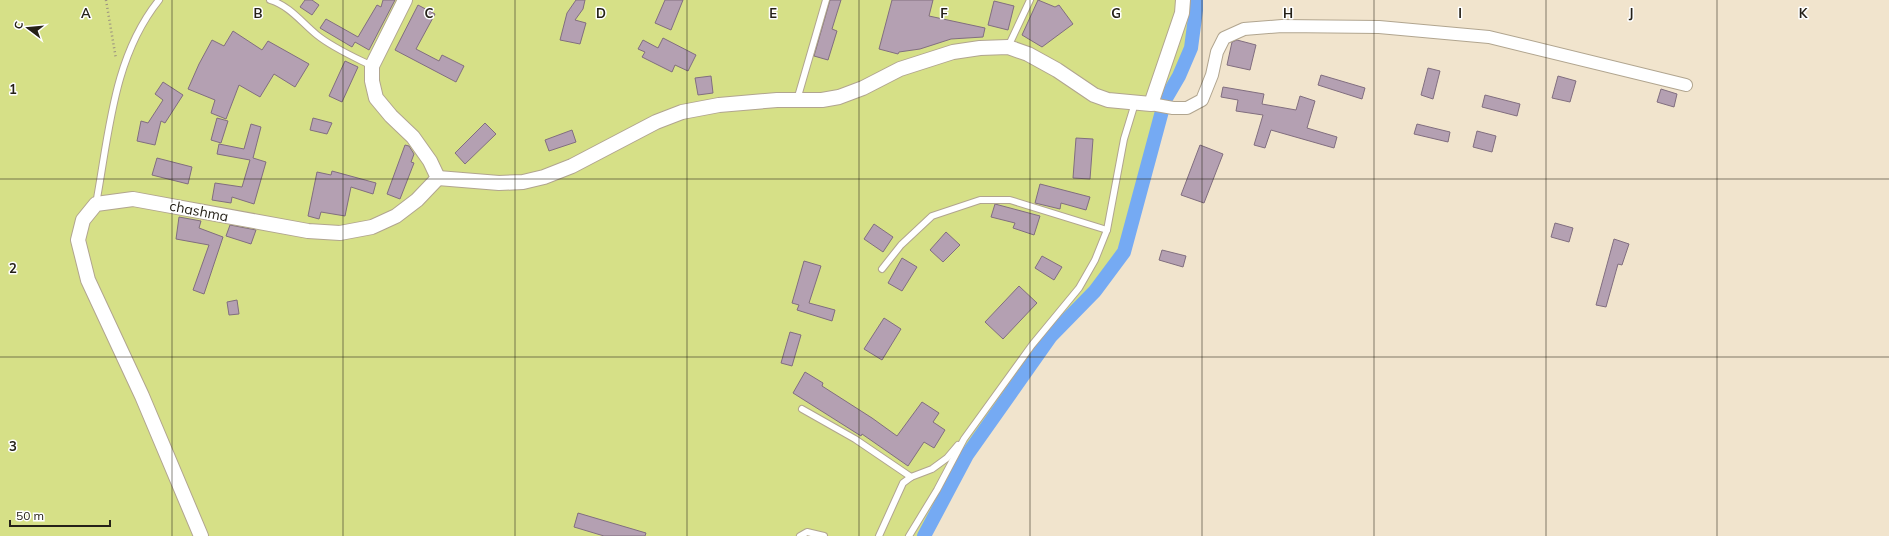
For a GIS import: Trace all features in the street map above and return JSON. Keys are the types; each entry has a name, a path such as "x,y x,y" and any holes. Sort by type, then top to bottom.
{"street":[{"path":"405,0 372,66 376,98 391,116 413,137 430,161 438,178 499,183 523,182 544,177 572,166 635,133 682,112 719,105 769,100 822,100 863,88 900,69 953,52 1008,47 1039,60 1094,95 1108,100 1155,104 1173,108 1187,108 1202,100 1212,75 1217,52 1224,38 1244,29 1282,26 1379,27 1489,37 1686,85"},
{"path":"1155,104 1182,13 1183,0"},
{"name":"сhashma","path":"96,204 133,199 308,231 340,233 372,227 396,216 416,200 438,178"},
{"path":"96,204 82,220 78,240 88,280 142,396 201,536"}],"lane":[{"path":"96,204 108,128 120,80 145,18 159,0"},
{"path":"270,0 276,2 299,17 318,36 372,66"},
{"path":"797,101 826,0"},
{"path":"1008,47 1030,0"},
{"path":"879,536 898,491 903,483 911,477 932,469 947,458 964,439 1032,345 1079,288 1095,260 1107,230 1124,139 1136,102"},
{"path":"882,269 901,245 932,216 980,200 1010,200 1107,230"},
{"path":"802,409 855,439 911,477"},
{"path":"909,536 937,490 964,439"},
{"path":"800,536 807,532 824,536"}],"path":[{"path":"106,0 120,80"}],"green space":[{"path":"0,0 1196,0 1196,10 1191,48 1179,76 1165,100 1124,252 1095,291 1051,336 967,455 924,536 208,536 125,354 206,536 0,536"}],"building":[{"path":"305,0 312,0 319,5 312,15 300,7"},
{"path":"383,0 395,0 369,50 355,42 352,47 320,28 326,19 358,37 377,5 381,7"},
{"path":"576,0 585,0 583,9 575,20 586,23 580,44 560,40 567,13"},
{"path":"665,0 683,0 671,30 655,23"},
{"path":"830,0 841,0 832,29 837,31 828,60 814,56"},
{"path":"892,0 933,0 929,16 985,28 983,37 951,39 920,49 899,52 898,54 879,49"},
{"path":"1038,0 1055,7 1059,5 1073,24 1042,47 1022,35"},
{"path":"994,1 1014,6 1008,30 988,25"},
{"path":"418,5 435,14 416,49 439,61 442,55 464,66 456,82 395,50"},
{"path":"233,31 262,50 268,41 309,64 295,87 274,74 260,97 239,85 226,119 211,113 215,100 188,89 212,40 224,46"},
{"path":"663,38 696,55 688,71 675,65 672,72 642,57 645,52 638,49 643,40 658,48"},
{"path":"1237,40 1256,45 1250,70 1227,65 1232,42"},
{"path":"345,61 358,67 342,102 329,96"},
{"path":"1428,68 1440,71 1433,99 1421,95"},
{"path":"1321,75 1365,88 1362,99 1318,85"},
{"path":"711,76 713,93 698,95 695,78"},
{"path":"1558,76 1576,81 1570,102 1552,98"},
{"path":"163,82 183,95 165,123 161,121 155,145 137,141 141,121 148,123 163,100 155,94"},
{"path":"1223,87 1264,94 1262,104 1296,110 1300,96 1315,101 1307,128 1337,137 1334,148 1271,130 1265,148 1254,145 1263,115 1236,111 1238,100 1221,97"},
{"path":"1661,89 1677,94 1674,107 1657,102"},
{"path":"1485,95 1520,104 1517,116 1482,107"},
{"path":"217,118 228,121 221,143 211,140"},
{"path":"313,118 332,123 327,134 310,130"},
{"path":"485,123 496,134 465,164 455,153"},
{"path":"251,124 261,127 253,158 266,162 254,204 232,197 231,203 212,200 215,183 242,187 250,160 217,154 219,144 244,149"},
{"path":"1417,124 1450,132 1448,142 1414,134"},
{"path":"572,130 576,142 549,151 545,140"},
{"path":"1477,131 1496,136 1492,152 1473,147"},
{"path":"1076,138 1093,139 1090,179 1073,178"},
{"path":"405,145 409,146 414,154 411,162 414,163 400,199 387,194"},
{"path":"1200,145 1223,154 1204,203 1181,195"},
{"path":"157,158 192,167 188,184 152,175"},
{"path":"332,171 376,183 373,194 351,187 345,216 321,212 319,219 308,216 317,172 331,175"},
{"path":"1040,184 1090,197 1086,210 1061,203 1060,209 1035,203"},
{"path":"995,204 1040,216 1034,235 1013,228 1015,223 991,217"},
{"path":"179,217 201,221 199,228 223,237 204,294 193,290 209,245 176,239"},
{"path":"1555,223 1573,228 1569,242 1551,237"},
{"path":"874,224 893,237 883,252 864,239"},
{"path":"230,225 256,230 251,244 226,236"},
{"path":"946,232 960,245 943,262 930,250"},
{"path":"1614,239 1629,244 1622,265 1618,264 1606,307 1596,305"},
{"path":"1162,250 1186,256 1183,267 1159,260"},
{"path":"1042,256 1062,267 1054,280 1035,268"},
{"path":"902,258 917,267 902,291 888,283"},
{"path":"804,261 821,266 809,303 835,310 832,321 797,310 799,305 792,303"},
{"path":"1019,286 1037,303 1003,339 985,322"},
{"path":"237,300 239,314 229,315 227,302"},
{"path":"884,318 901,329 882,360 864,349"},
{"path":"790,332 801,335 792,366 781,363"},
{"path":"805,372 823,383 822,386 897,436 922,402 939,413 933,422 945,430 934,448 924,442 908,466 862,434 861,436 793,393"},
{"path":"578,513 646,533 645,536 604,536 574,527"}],"waterway":[{"path":"924,536 967,455 1051,336 1095,291 1124,252 1165,100 1179,76 1191,48 1196,0"}]}
